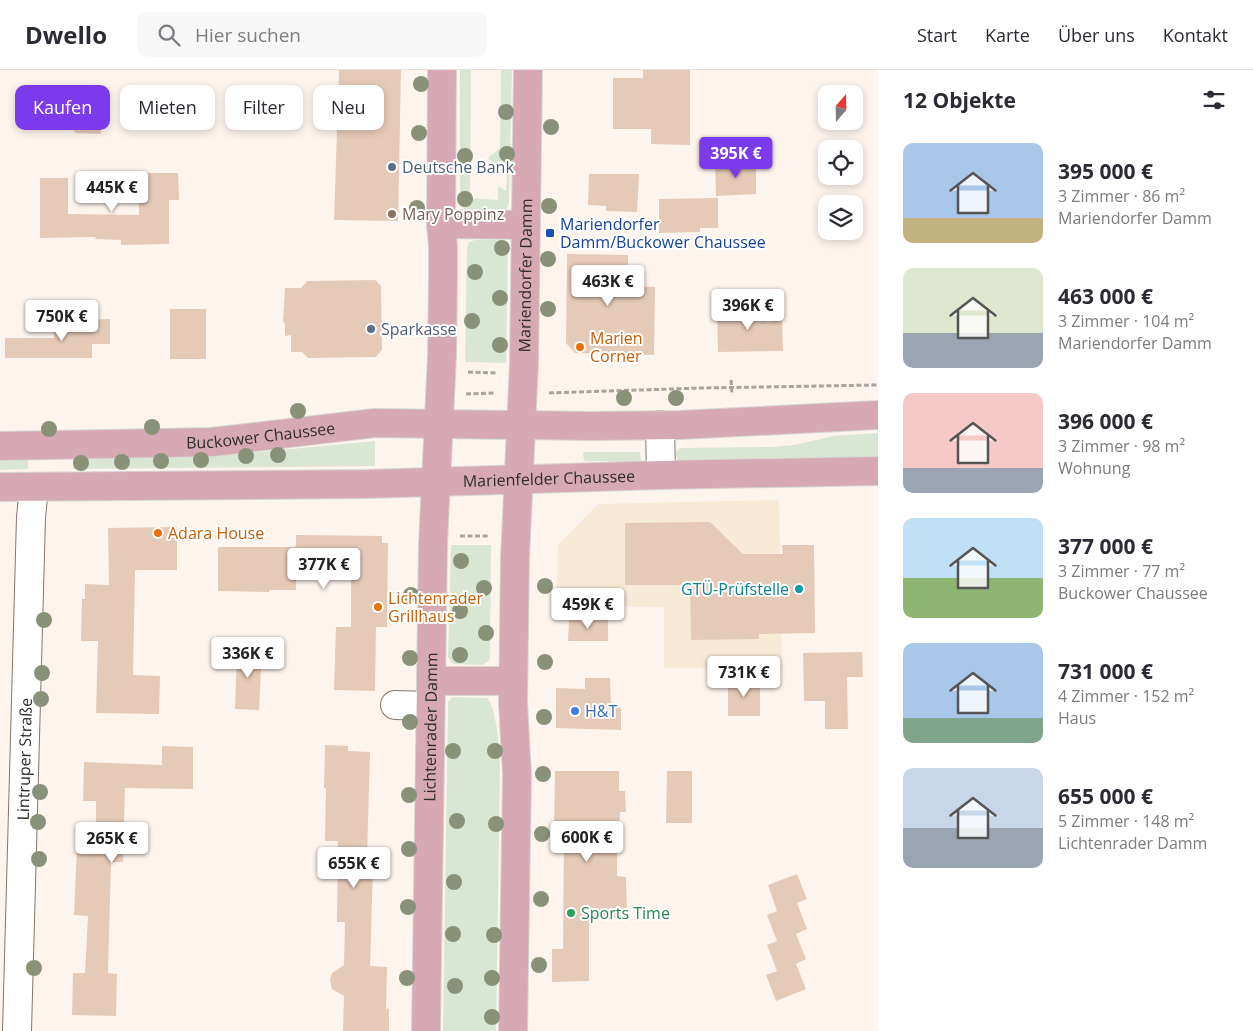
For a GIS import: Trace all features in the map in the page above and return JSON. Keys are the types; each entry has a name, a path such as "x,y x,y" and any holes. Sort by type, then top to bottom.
{"main road":[{"path":"439,424 444,247 441,224 442,70"},
{"name":"Mariendorfer Damm","path":"518,480 524,363 528,70"},
{"path":"441,224 526,224"},
{"path":"521,425 660,425 878,415"},
{"name":"Buckower Chaussee","path":"0,446 212,442 375,423 521,425"},
{"name":"Lichtenrader Damm","path":"426,1031 431,694 439,424"},
{"name":"Marienfelder Chaussee","path":"436,482 878,471"},
{"path":"514,1031 517,774 513,681 518,480"},
{"path":"0,487 436,482"},
{"path":"431,694 513,681"}],"street":[{"path":"660,425 662,475"},
{"name":"Lintruper Straße","path":"17,1031 31,528 34,487"},
{"path":"395,705 431,694"}],"path":[{"path":"465,372 504,373"},
{"path":"731,380 732,395"},
{"path":"556,393 732,387 878,385"},
{"path":"451,536 492,536"}],"shaded area":[{"path":"779,500 782,668 664,668 664,607 557,606 558,545 598,504"}],"green space":[{"path":"460,70 471,70 470,198 498,200 498,186 506,191 507,175 488,158 500,148 501,70 512,70 509,203 506,210 503,211 466,211 460,205"},
{"path":"475,240 501,240 508,245 506,363 465,362 467,248 469,242"},
{"path":"878,433 878,459 680,462 676,457 676,452 680,448 772,447 794,445 833,436"},
{"path":"375,441 375,466 73,469 73,457 227,455"},
{"path":"583,452 640,452 641,461 584,461"},
{"path":"0,457 28,457 28,469 0,470"},
{"path":"451,545 491,545 490,657 489,661 482,665 454,664 448,657"},
{"path":"452,697 487,698 493,711 497,729 500,764 496,1031 443,1031 448,702"}],"building":[{"path":"339,70 401,70 398,221 334,220 337,130 384,130 384,85 338,85"},
{"path":"643,70 690,70 690,145 651,144 651,129 613,129 613,78 643,78"},
{"path":"73,130 101,130 101,134 76,133"},
{"path":"756,162 756,194 716,196 715,163"},
{"path":"138,173 178,173 179,200 169,200 169,244 121,245 121,240 95,239 96,237 40,238 40,178 68,178 68,214 139,215"},
{"path":"589,174 639,174 637,212 606,211 606,206 588,205"},
{"path":"718,198 718,228 700,228 700,232 659,233 659,199"},
{"path":"567,254 628,255 628,278 635,278 635,286 655,287 654,355 575,353 566,343"},
{"path":"375,280 381,286 382,350 376,357 308,358 302,352 291,352 291,335 285,336 285,323 283,322 285,288 301,288 307,281"},
{"path":"766,308 766,322 782,320 783,351 718,352 717,309"},
{"path":"170,309 206,309 206,359 170,359"},
{"path":"110,319 110,344 92,344 92,358 5,358 5,338 54,338 54,325 89,324 89,320"},
{"path":"710,522 743,554 783,554 782,545 814,545 815,633 759,634 759,639 691,640 690,585 625,585 625,523"},
{"path":"177,527 177,570 135,570 133,675 160,676 159,714 96,713 98,641 81,641 82,599 85,599 85,584 109,585 108,528"},
{"path":"296,535 382,536 382,543 388,543 387,627 376,627 375,691 334,690 336,627 351,627 351,572 296,571 296,590 269,590 269,592 218,591 218,547 296,547"},
{"path":"569,619 608,619 608,641 568,641"},
{"path":"237,649 262,650 259,710 235,709"},
{"path":"862,652 863,677 847,677 848,729 825,729 825,701 804,701 803,653"},
{"path":"585,678 610,678 611,708 621,708 621,730 556,728 556,688 585,689"},
{"path":"728,680 760,680 760,716 728,716"},
{"path":"325,745 348,746 348,751 370,752 367,856 372,856 373,867 370,966 387,967 386,1009 389,1008 389,1031 343,1031 344,996 332,989 330,980 332,973 344,965 345,922 337,922 338,841 325,841"},
{"path":"162,746 193,747 193,789 125,788 123,862 111,862 108,973 117,974 116,1016 72,1015 73,973 85,973 88,916 74,915 77,846 96,846 96,801 83,801 84,762 162,765"},
{"path":"555,771 619,771 619,791 625,791 626,812 620,812 619,832 617,832 617,876 626,877 627,918 589,918 589,981 552,982 552,949 563,949 564,831 554,831"},
{"path":"667,771 692,771 692,823 666,823"},
{"path":"797,874 807,899 797,903 807,929 796,934 806,959 796,964 806,989 776,1001 766,975 777,971 767,945 777,941 767,915 777,911 768,885"}],"place":[{"name":"Deutsche Bank","path":"392,167"},
{"name":"Mary Poppinz","path":"392,214"},
{"name":"Mariendorfer Damm/Buckower Chaussee","path":"550,233"},
{"name":"Sparkasse","path":"371,329"},
{"name":"Marien Corner","path":"580,347"},
{"name":"Adara House","path":"158,533"},
{"name":"GTÜ-Prüfstelle","path":"799,589"},
{"name":"Lichtenrader Grillhaus","path":"378,607"},
{"name":"H&T","path":"575,711"},
{"name":"Sports Time","path":"571,913"}]}
